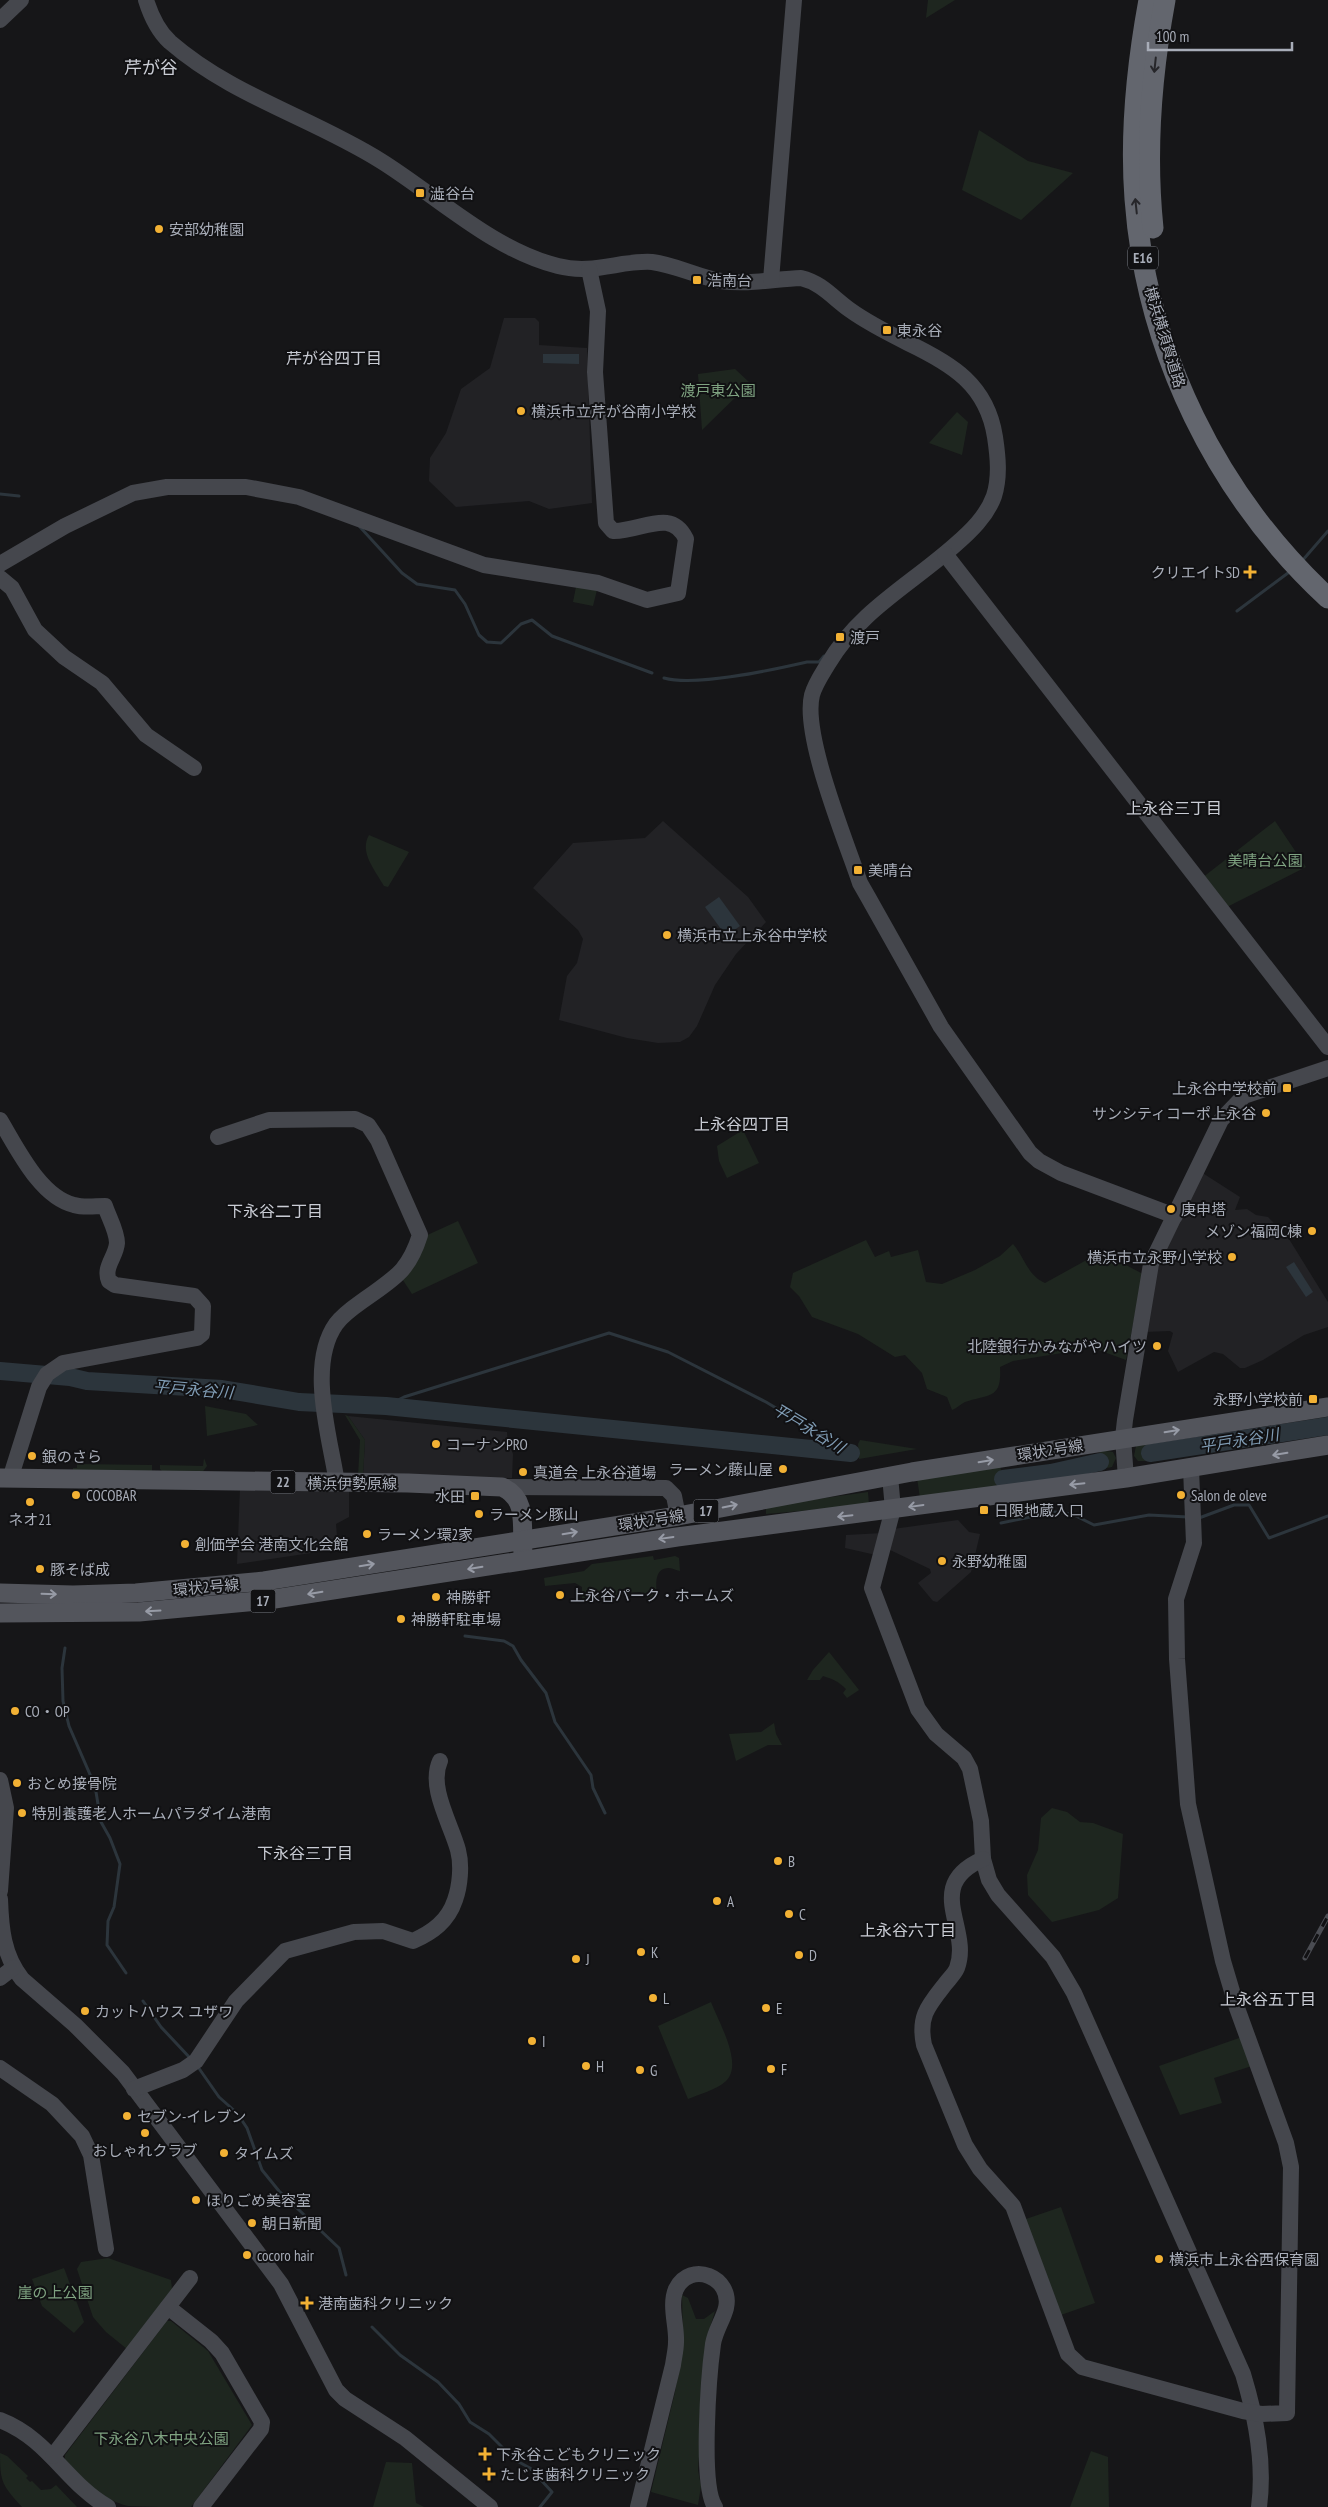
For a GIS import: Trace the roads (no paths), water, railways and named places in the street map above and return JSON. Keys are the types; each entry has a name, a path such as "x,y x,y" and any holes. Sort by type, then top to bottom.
{"highway":[{"name":"横浜横須賀道路","path":"1149,0 1143,35 1135,115 1135,199 1140,245 1154,308 1172,366 1197,424 1246,492 1292,562 1328,598"},
{"name":"横浜横須賀道路","path":"1165,0 1152,90 1148,152 1150,200 1157,257 1167,303 1196,389 1246,492 1328,580"}],"main road":[{"name":"環状2号線","path":"0,1592 73,1595 201,1589 272,1580 678,1516 890,1476 1328,1407"},
{"name":"環状2号線","path":"0,1613 84,1614 204,1607 268,1600 678,1537 1126,1478 1328,1445"},
{"name":"横浜伊勢原線","path":"5,1478 337,1484 408,1483 502,1487"},
{"path":"502,1487 514,1494 522,1508 523,1560"}],"street":[{"path":"0,20 21,0"},
{"path":"146,0 152,16 169,41 212,71 266,104 380,160 440,203 504,243 547,263 560,267 589,269 652,262 722,281 801,278 813,281 864,320 946,362 964,376 986,404 992,416 998,479 993,498 979,521 945,554 867,614 832,657 817,682 811,698 813,734 820,762 857,874 941,1027 1030,1153 1039,1162 1054,1170 1175,1216"},
{"path":"771,280 794,0"},
{"path":"0,564 66,526 133,493 167,488 246,487 300,497 484,565 598,583 647,600 678,593 686,539 677,526 671,522 663,522 627,531 613,531 606,523 595,372 598,311 589,269"},
{"path":"945,554 1328,1047"},
{"path":"0,578 12,588 35,630 64,657 102,683 146,735 194,768"},
{"path":"1126,1478 1123,1438 1151,1264 1212,1136 1232,1106 1244,1096 1263,1088 1328,1068"},
{"path":"218,1137 269,1120 356,1119 368,1125 378,1140 420,1235 413,1256 396,1277 348,1311 336,1324 327,1341 321,1362 322,1381 337,1484"},
{"path":"0,1120 27,1165 58,1199 76,1206 105,1206 116,1236 117,1246 108,1268 110,1281 115,1285 194,1296 202,1306 202,1334 198,1338 76,1359 56,1366 41,1383 5,1478"},
{"path":"984,1859 967,1868 956,1881 952,1897 960,1958 956,1970 925,2011 921,2030 924,2046 965,2144 980,2169 1014,2206 1068,2354 1082,2367 1253,2413 1287,2413 1291,2167 1286,2144 1237,2008 1223,1961 1188,1804 1177,1659 1176,1599 1194,1543 1191,1468"},
{"path":"890,1476 893,1509 872,1588 918,1709 936,1734 964,1758 970,1769 981,1820 984,1859 989,1880 998,1895 1052,1957 1074,1993 1243,2374 1253,2413 1262,2480 1259,2507"},
{"path":"502,1487 666,1488 674,1496 678,1516"},
{"path":"134,2089 193,2064 236,2001 285,1951 354,1932 383,1931 413,1941 430,1934 441,1924 452,1911 459,1889 459,1863 458,1852 438,1791 436,1770 440,1761"},
{"path":"0,1780 6,1808 0,1891"},
{"path":"0,1899 1,1933 13,1968 22,1979 98,2046 134,2089 281,2284 336,2390 345,2399 422,2451 490,2507"},
{"path":"0,1978 13,1968"},
{"path":"0,2068 52,2104 82,2136 92,2155 106,2249"},
{"path":"638,2507 673,2365 676,2342 673,2303 675,2292 680,2282 690,2275 702,2273 714,2277 722,2285 727,2296 726,2308 714,2342 711,2361 707,2460 710,2493 715,2507"},
{"path":"53,2456 190,2278"},
{"path":"168,2307 211,2341 222,2353 262,2422 261,2429 201,2507"},
{"path":"0,2420 18,2427 53,2456 94,2498 108,2507"}],"waterway":[{"path":"0,494 19,496"},
{"path":"360,527 402,573 417,584 455,590 465,604 479,635 487,642 501,643 521,624 532,620 552,636 652,673"},
{"path":"1302,561 1328,531"},
{"path":"1237,611 1292,570"},
{"path":"664,678 678,680 714,679 807,662 819,662 824,656"},
{"name":"平戸永谷川","path":"386,1406 404,1397 609,1333 668,1352 766,1402 851,1453"},
{"name":"平戸永谷川","path":"0,1371 70,1377 87,1381 222,1389 299,1402 386,1406 851,1453"},
{"name":"平戸永谷川","path":"1150,1453 1328,1426"},
{"name":"平戸永谷川","path":"1003,1479 1051,1473 1100,1462"},
{"path":"1199,1518 1234,1505 1249,1505 1269,1538 1328,1516"},
{"path":"1001,1523 1055,1512 1072,1514 1094,1525 1149,1515 1188,1517"},
{"path":"465,1636 504,1641 513,1646 546,1693 555,1722 591,1775 593,1788 605,1813"},
{"path":"65,1648 62,1668 63,1701 69,1726 95,1786 101,1822 110,1838 120,1864 114,1907 108,1921 107,1945 126,1973"},
{"path":"143,2001 161,2027 191,2059"},
{"path":"198,2067 219,2097 237,2113 247,2128 262,2170 279,2191 339,2248 346,2275"},
{"path":"372,2327 400,2355 438,2382 459,2404 470,2422 489,2434 515,2460 530,2468 552,2492 540,2507"}],"railway":[{"path":"1305,1958 1328,1916"}],"place":[{"name":"澁谷台","path":"420,193"},
{"name":"安部幼稚園","path":"159,229"},
{"name":"浩南台","path":"697,280"},
{"name":"東永谷","path":"887,330"},
{"name":"横浜市立芹が谷南小学校","path":"521,411"},
{"name":"クリエイトSD","path":"1250,572"},
{"name":"渡戸","path":"840,637"},
{"name":"美晴台","path":"858,870"},
{"name":"横浜市立上永谷中学校","path":"667,935"},
{"name":"上永谷中学校前","path":"1287,1088"},
{"name":"サンシティコーポ上永谷","path":"1266,1113"},
{"name":"庚申塔","path":"1171,1209"},
{"name":"メゾン福岡C棟","path":"1312,1231"},
{"name":"横浜市立永野小学校","path":"1232,1257"},
{"name":"北陸銀行かみながやハイツ","path":"1157,1346"},
{"name":"永野小学校前","path":"1313,1399"},
{"name":"コーナンPRO","path":"436,1444"},
{"name":"銀のさら","path":"32,1456"},
{"name":"ラーメン藤山屋","path":"783,1469"},
{"name":"真道会 上永谷道場","path":"523,1472"},
{"name":"COCOBAR","path":"76,1495"},
{"name":"Salon de oleve","path":"1181,1495"},
{"name":"水田","path":"475,1496"},
{"name":"ネオ21","path":"30,1502"},
{"name":"日限地蔵入口","path":"984,1510"},
{"name":"ラーメン豚山","path":"479,1514"},
{"name":"ラーメン環2家","path":"367,1534"},
{"name":"創価学会 港南文化会館","path":"185,1544"},
{"name":"永野幼稚園","path":"942,1561"},
{"name":"豚そば成","path":"40,1569"},
{"name":"上永谷パーク・ホームズ","path":"560,1595"},
{"name":"神勝軒","path":"436,1597"},
{"name":"神勝軒駐車場","path":"401,1619"},
{"name":"CO・OP","path":"15,1711"},
{"name":"おとめ接骨院","path":"17,1783"},
{"name":"特別養護老人ホームパラダイム港南","path":"22,1813"},
{"name":"B","path":"778,1861"},
{"name":"A","path":"717,1901"},
{"name":"C","path":"789,1914"},
{"name":"K","path":"641,1952"},
{"name":"D","path":"799,1955"},
{"name":"J","path":"576,1959"},
{"name":"L","path":"653,1998"},
{"name":"E","path":"766,2008"},
{"name":"カットハウス ユザワ","path":"85,2011"},
{"name":"I","path":"532,2041"},
{"name":"H","path":"586,2066"},
{"name":"F","path":"771,2069"},
{"name":"G","path":"640,2070"},
{"name":"セブン-イレブン","path":"127,2116"},
{"name":"おしゃれクラブ","path":"145,2133"},
{"name":"タイムズ","path":"224,2153"},
{"name":"ほりごめ美容室","path":"196,2200"},
{"name":"朝日新聞","path":"252,2223"},
{"name":"cocoro hair","path":"247,2255"},
{"name":"横浜市上永谷西保育園","path":"1159,2259"},
{"name":"港南歯科クリニック","path":"307,2303"},
{"name":"下永谷こどもクリニック","path":"485,2454"},
{"name":"たじま歯科クリニック","path":"489,2474"}],"district":[{"name":"芹が谷","path":"151,67"},
{"name":"芹が谷四丁目","path":"334,358"},
{"name":"上永谷三丁目","path":"1174,808"},
{"name":"上永谷四丁目","path":"742,1124"},
{"name":"下永谷二丁目","path":"275,1211"},
{"name":"下永谷三丁目","path":"305,1853"},
{"name":"上永谷六丁目","path":"908,1930"},
{"name":"上永谷五丁目","path":"1268,1999"}],"park label":[{"name":"渡戸東公園","path":"718,390"},
{"name":"美晴台公園","path":"1265,860"},
{"name":"崖の上公園","path":"55,2292"},
{"name":"下永谷八木中央公園","path":"161,2438"}]}
